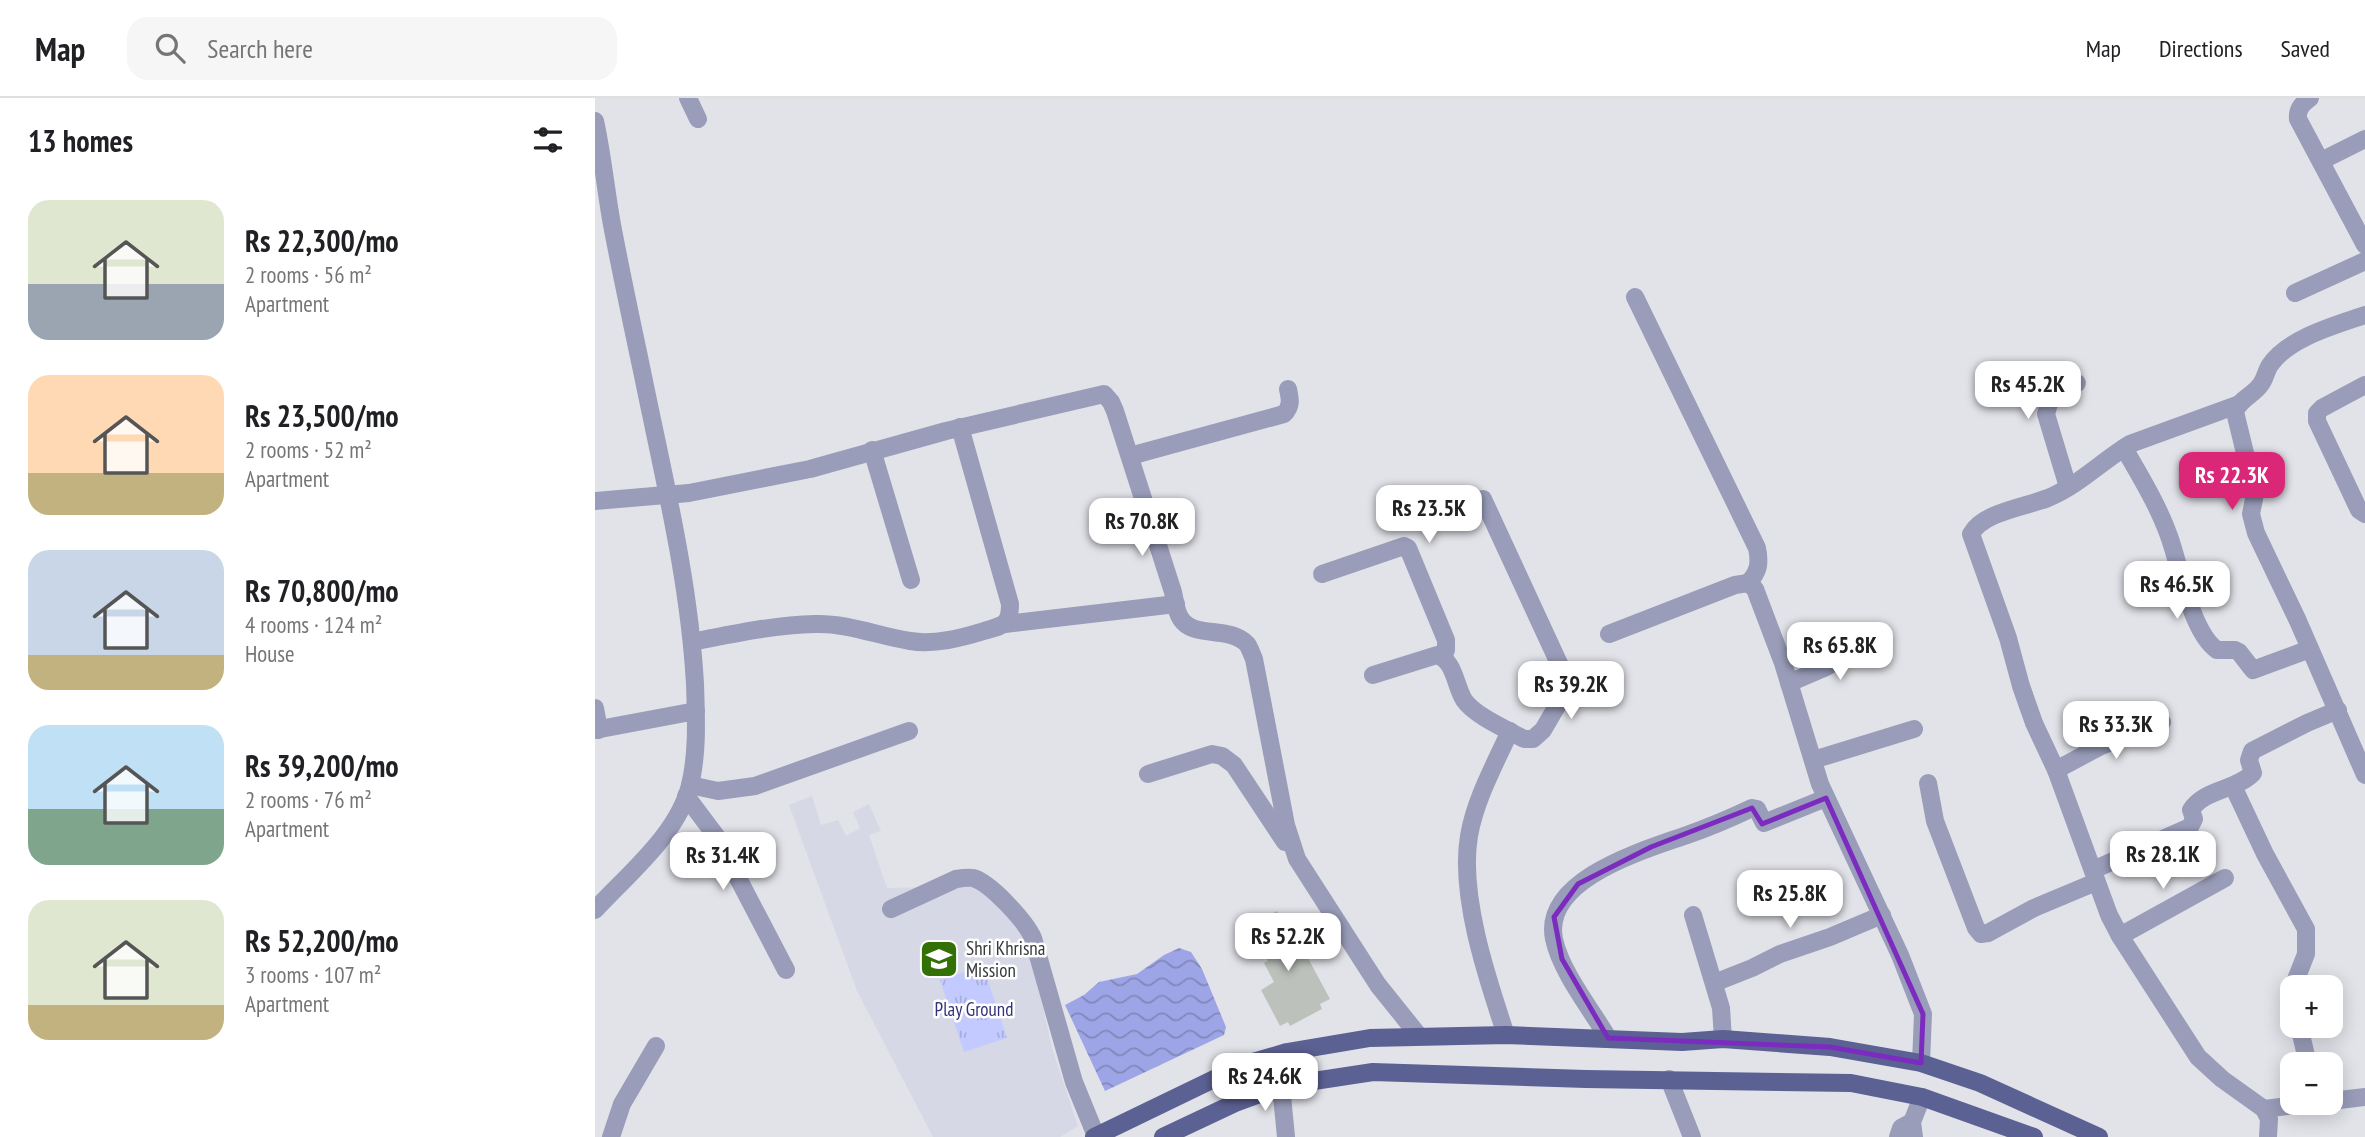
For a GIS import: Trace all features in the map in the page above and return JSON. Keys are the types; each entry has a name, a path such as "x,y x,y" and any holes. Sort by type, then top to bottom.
{"main road":[{"path":"1095,1136 1243,1065 1287,1052 1370,1038 1506,1035 1682,1042 1723,1038 1830,1047 1921,1063 1980,1083 2099,1137"},
{"path":"1166,1136 1235,1103 1281,1086 1373,1072 1851,1083 1922,1097 2034,1137"}],"street":[{"path":"688,98 698,118"},
{"path":"2310,98 2301,104 2298,118 2365,245"},
{"path":"595,121 604,229 669,495 692,642 696,711 696,742 688,791 681,809 666,834 595,910"},
{"path":"2321,161 2365,139"},
{"path":"2295,293 2365,261"},
{"path":"1609,634 1735,585 1748,583 1756,575 1760,562 1757,548 1635,297"},
{"path":"2268,1137 2269,1119 2264,1110 2198,1057 2120,936 2056,770 2029,711 2008,638 1971,534 1975,525 1987,519 2068,487 2125,448 2237,405 2261,384 2269,366 2279,355 2307,337 2365,315"},
{"path":"2068,487 2046,414 2051,397 2077,383"},
{"path":"2365,385 2317,413 2317,421 2359,510 2365,514"},
{"path":"1129,456 1285,414 1290,401 1287,390"},
{"path":"595,501 669,495 810,469 960,427 1104,394 1115,411 1179,617 1187,626 1196,630 1219,631 1247,645 1254,659 1286,825 1297,859"},
{"path":"2237,405 2236,421 2255,494 2251,514 2256,533 2365,775"},
{"path":"960,427 1010,604 1010,617 1005,624"},
{"path":"2125,448 2169,536 2181,578 2206,640 2217,650 2239,652 2253,670 2310,649"},
{"path":"871,450 911,580"},
{"path":"1373,676 1437,655 1443,657 1451,668 1466,703 1524,739 1538,736 1564,694 1562,670 1483,499"},
{"path":"1322,574 1404,546 1408,548 1445,640 1446,650 1443,657"},
{"path":"1748,583 1755,589 1826,798 1882,915 1923,1014 1921,1063"},
{"path":"692,642 817,624 844,626 911,642 957,640 1005,624 1176,604"},
{"path":"1789,683 1873,642"},
{"path":"595,708 597,730 696,711"},
{"path":"1928,783 1935,821 1976,928 1981,934 1988,933 2190,827 2194,818 2191,810 2199,801 2233,786 2253,773 2249,760 2252,751 2338,710"},
{"path":"2056,770 2099,747 2162,722"},
{"path":"1813,761 1914,729"},
{"path":"688,791 718,792 755,786 909,731"},
{"path":"1506,1035 1483,957 1471,901 1467,866 1469,835 1480,799 1510,731"},
{"path":"1148,774 1212,754 1222,756 1234,765 1378,985 1419,1036"},
{"path":"2233,786 2255,834 2307,929 2307,954 2298,975"},
{"path":"688,791 716,836 786,970"},
{"path":"1608,1038 1576,986 1554,938 1554,917 1564,897 1578,884 1615,864 1651,847 1713,826 1752,808 1757,810 1764,823 1826,798"},
{"path":"891,909 956,879 967,877 975,878 993,891 1023,923 1033,938 1074,1082 1095,1136"},
{"path":"2120,936 2225,878"},
{"path":"1693,915 1721,1008 1723,1038"},
{"path":"1714,983 1780,954 1882,915"},
{"path":"611,1137 622,1104 656,1046"},
{"path":"1668,1079 1693,1136"},
{"path":"1281,1086 1286,1137"},
{"path":"1898,1137 1901,1128 1913,1129 1922,1097"},
{"path":"2343,1100 2365,1097"},
{"path":"2264,1110 2280,1108"}],"highlighted area":[{"path":"1826,798 1923,1014 1921,1063 1830,1047 1608,1038 1562,959 1554,917 1578,884 1651,847 1752,808 1762,824"}],"shaded area":[{"name":"Shri Khrisna Mission","path":"812,796 821,825 838,820 846,836 860,828 853,812 869,804 881,831 869,835 887,888 981,886 1025,926 1052,1048 1078,1126 1060,1137 933,1137 857,991 789,805"}],"green space":[{"name":"Play Ground","path":"983,966 1007,1038 964,1052 940,980"}],"water":[{"path":"1179,948 1191,952 1202,969 1226,1027 1224,1035 1105,1091 1065,1005 1084,995 1099,982 1137,974"}],"building":[{"path":"1277,911 1290,936 1295,934 1330,999 1320,1004 1322,1009 1290,1026 1288,1022 1280,1026 1261,990 1274,982 1264,963 1268,961 1249,925"}],"place":[{"name":"Shri Khrisna Mission","path":"939,959"}]}
